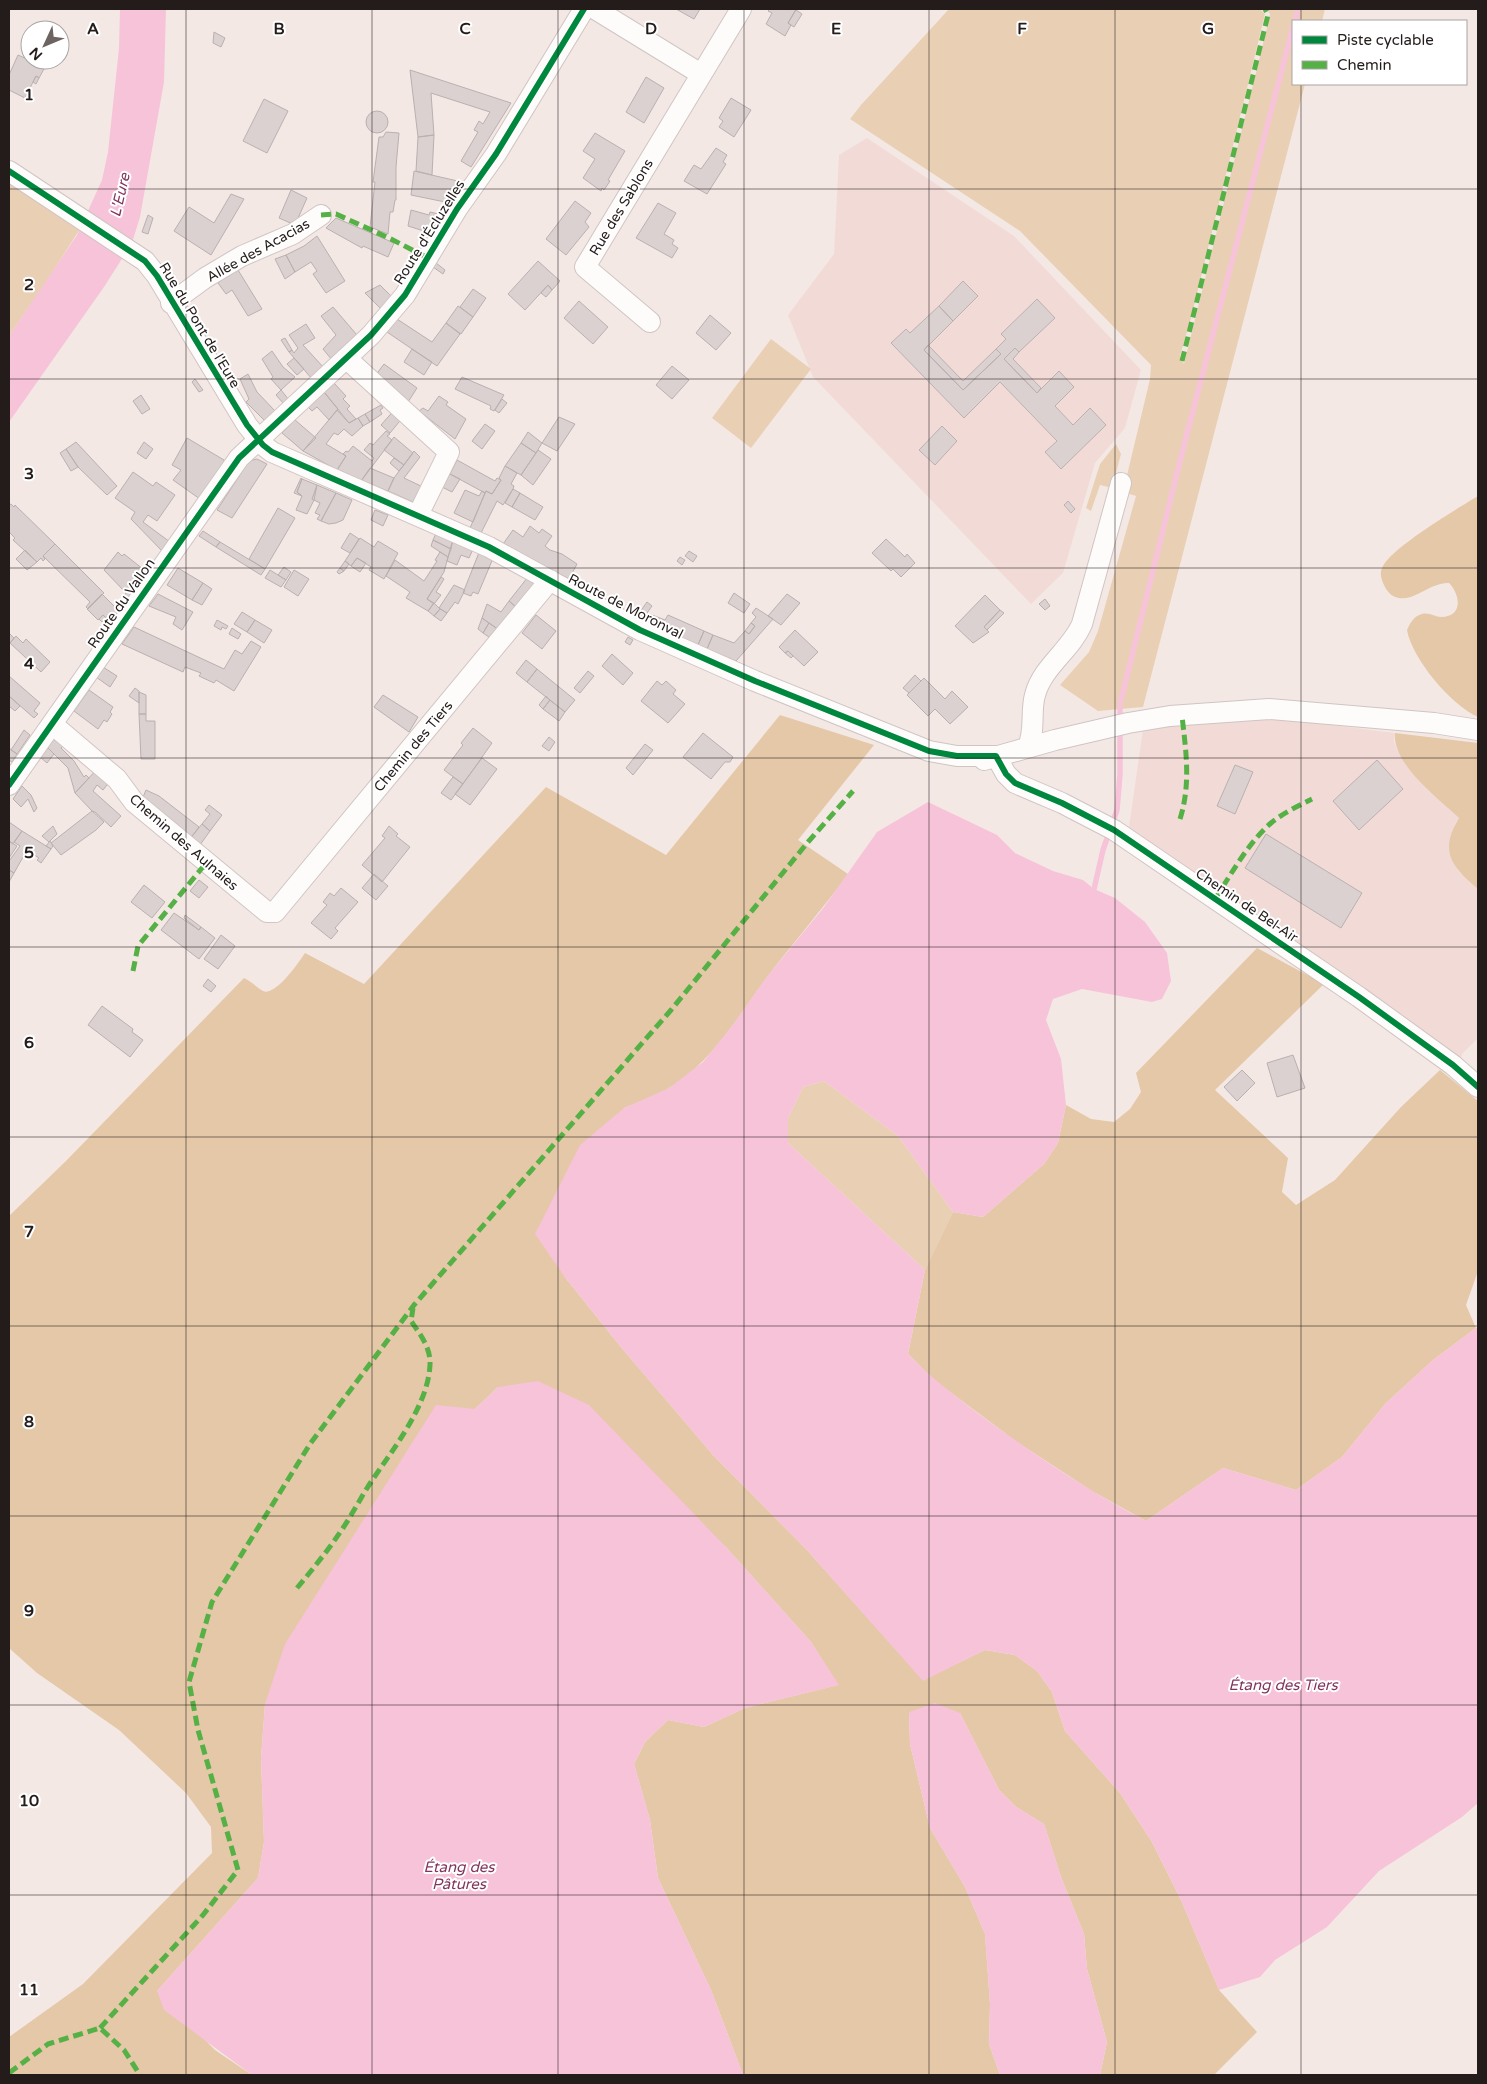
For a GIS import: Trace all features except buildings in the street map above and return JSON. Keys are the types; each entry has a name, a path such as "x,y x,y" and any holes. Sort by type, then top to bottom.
{"street":[{"name":"Route d'Écluzelles","path":"258,440 382,323 405,294 457,209 502,146 584,9"},
{"path":"595,9 701,74"},
{"name":"Rue des Sablons","path":"650,322 585,267 741,9"},
{"name":"Rue du Pont de l'Eure","path":"9,171 141,257 157,276 171,303 258,440"},
{"name":"Allée des Acacias","path":"171,303 205,278 242,256 293,234 321,214"},
{"path":"346,358 449,452 418,515"},
{"name":"Route de Moronval","path":"258,440 277,455 489,547 640,630 755,681 870,740 916,758 932,762 959,763 996,756 1120,725 1170,716 1269,709 1434,723 1478,730"},
{"name":"Route du Vallon","path":"9,785 231,469 258,440"},
{"path":"1027,748 1031,736 1035,693 1044,676 1074,640 1082,624 1121,483"},
{"name":"Chemin des Tiers","path":"276,912 550,580"},
{"name":"Chemin des Aulnaies","path":"52,724 117,779 134,802 208,865 267,912 276,912"},
{"name":"Chemin de Bel-Air","path":"996,756 1006,774 1015,783 1062,803 1108,826 1359,997 1453,1065 1478,1087"}],"shaded area":[{"path":"949,9 1260,9 1265,14 1191,318 1180,356 1184,364 1267,28 1270,14 1267,9 1325,9 1322,20 1292,20 1292,85 1305,85 1143,707 1098,711 1060,685 1089,652 1098,631 1136,496 1123,492 1150,379 1151,365 1020,231 850,119"},
{"path":"867,138 1014,236 1141,370 1125,428 1095,463 1063,573 1031,604 813,377 788,315 834,254 839,155"},
{"path":"9,183 80,229 9,336"},
{"path":"771,339 811,369 751,448 712,418"},
{"path":"1116,444 1121,454 1112,488 1100,485 1091,511 1086,508 1100,464"},
{"path":"1478,496 1478,717 1457,703 1435,680 1410,642 1407,630 1413,620 1419,615 1427,614 1441,617 1454,613 1458,604 1453,588 1449,583 1442,583 1411,597 1399,598 1393,596 1385,587 1381,574 1383,566 1389,558 1412,538"},
{"path":"780,715 874,745 798,840 848,874 765,980 722,1039 698,1066 669,1088 624,1108 564,1276 620,1346 713,1455 806,1549 923,1680 985,1650 1015,1655 1037,1671 1052,1692 1065,1731 1120,1793 1152,1842 1181,1900 1219,1990 1257,2032 1214,2075 1100,2075 1107,2042 1087,1969 1084,1934 1061,1877 1044,1824 1016,1807 999,1790 960,1713 909,1712 910,1744 930,1828 965,1887 985,1934 990,2004 989,2044 1000,2075 743,2075 711,1990 658,1878 650,1820 634,1764 645,1742 668,1720 704,1727 745,1708 838,1685 811,1642 725,1546 498,1387 475,1409 265,1704 261,1758 264,1842 258,1878 157,1991 215,2050 252,2075 9,2075 9,2037 83,1984 212,1853 211,1827 186,1793 119,1730 37,1673 9,1648 9,1216 66,1161 244,978 263,991 274,989 286,978 305,953 364,984 546,787 666,855"},
{"path":"1216,720 1301,721 1395,733 1394,741 1397,750 1408,767 1429,791 1459,818 1455,824 1458,870 1478,889 1478,1038 1463,1053 1460,1059 1128,834 1143,729"},
{"path":"1395,733 1478,743 1478,889 1461,873 1451,857 1449,849 1450,840 1459,818 1418,780 1408,768 1396,745"},
{"path":"1257,948 1324,984 1215,1090 1288,1158 1282,1192 1296,1205 1335,1180 1401,1107 1440,1070 1478,1101 1478,1271 1466,1305 1476,1328 1433,1360 1386,1403 1342,1457 1296,1490 1223,1468 1146,1521 1092,1491 1017,1442 934,1380 908,1354 925,1270 953,1212 983,1217 1044,1164 1058,1143 1066,1105 1091,1119 1114,1122 1130,1109 1141,1092 1136,1073"},
{"path":"824,1081 898,1136 953,1212 925,1270 788,1143 788,1118 803,1087"}],"water":[{"name":"L'Eure","path":"120,9 166,9 164,82 140,217 132,243 104,287 9,422 9,336 77,235 102,180 108,152 119,48"},
{"name":"Étang des Tiers","path":"928,802 997,835 1015,853 1053,871 1083,880 1094,889 1115,898 1145,922 1167,953 1171,981 1162,999 1152,1002 1082,989 1053,999 1046,1020 1061,1059 1066,1105 1058,1143 1044,1164 983,1217 953,1212 898,1136 824,1081 803,1087 788,1118 788,1143 925,1270 908,1354 917,1363 956,1396 1025,1447 1085,1486 1146,1521 1223,1468 1296,1490 1342,1457 1386,1403 1433,1360 1478,1328 1478,1803 1462,1817 1379,1871 1327,1927 1275,1960 1260,1977 1219,1990 1181,1900 1152,1842 1120,1793 1065,1731 1052,1692 1037,1671 1015,1655 985,1650 923,1681 806,1549 713,1455 620,1346 564,1276 535,1234 580,1145 624,1108 669,1088 703,1062 735,1022 766,978 824,907 877,832"},
{"name":"Étang des Pâtures","path":"538,1381 589,1405 725,1546 811,1642 839,1685 745,1708 704,1727 668,1720 645,1742 634,1764 650,1820 658,1878 711,1990 743,2075 252,2075 164,2010 157,1991 258,1878 264,1842 261,1758 265,1704 285,1644 436,1405 475,1409 498,1387"},
{"path":"935,1703 960,1713 999,1790 1016,1807 1044,1824 1061,1877 1084,1934 1087,1969 1107,2042 1100,2075 1000,2075 989,2044 990,2004 985,1934 965,1887 930,1828 910,1744 909,1712"}],"waterway":[{"path":"1295,20 1298,9"},
{"path":"1094,889 1103,850 1117,810 1120,774 1120,703 1183,449 1292,31"}],"marked path":[{"path":"1182,361 1268,15 1265,9"},
{"path":"321,215 336,214 428,258"},
{"path":"1180,819 1187,780 1182,716"},
{"path":"100,2028 203,1915 238,1870 198,1730 189,1682 212,1602 310,1444 414,1305 671,1010 808,842 853,791"},
{"path":"1215,899 1241,859 1263,831 1280,816 1312,799"},
{"path":"133,971 138,946 202,868 208,865"},
{"path":"297,1588 343,1528 399,1441 423,1396 428,1380 430,1359 424,1342 411,1321 413,1308"},
{"path":"9,2073 48,2044 100,2028 124,2050 140,2075"}],"cycle path":[{"path":"9,785 239,458 371,335 405,295 457,209 496,154 584,9"},
{"path":"9,171 145,261 157,276 247,425 263,445 272,452 489,547 640,630 755,681 929,751 957,756 996,756 1006,774 1015,783 1062,803 1114,830 1359,997 1453,1065 1478,1087"}]}
